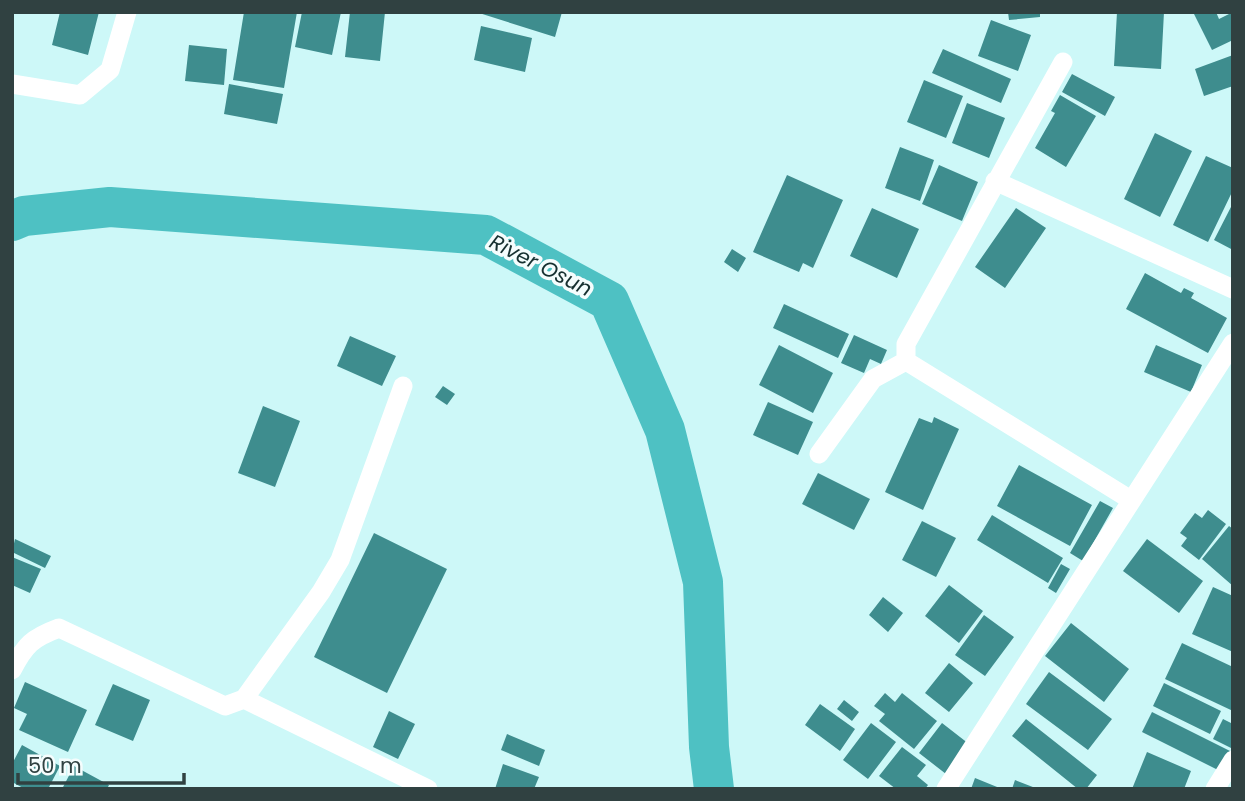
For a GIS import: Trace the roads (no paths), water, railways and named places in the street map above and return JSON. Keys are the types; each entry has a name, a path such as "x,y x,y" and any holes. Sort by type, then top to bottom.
{"street":[{"path":"12,84 80,95 110,70 127,12"},
{"path":"906,361 905,344 1063,62"},
{"path":"995,181 1233,289"},
{"path":"946,789 1233,342"},
{"path":"819,454 873,379 906,361"},
{"path":"906,361 1131,500"},
{"path":"12,670 23,648 34,639 59,628 225,706 244,699 321,592 340,560 403,386"},
{"path":"244,699 428,789"}],"waterway":[{"name":"River Osun","path":"12,221 24,216 110,207 486,235 609,301 665,430 703,582 709,747 714,789"}]}
